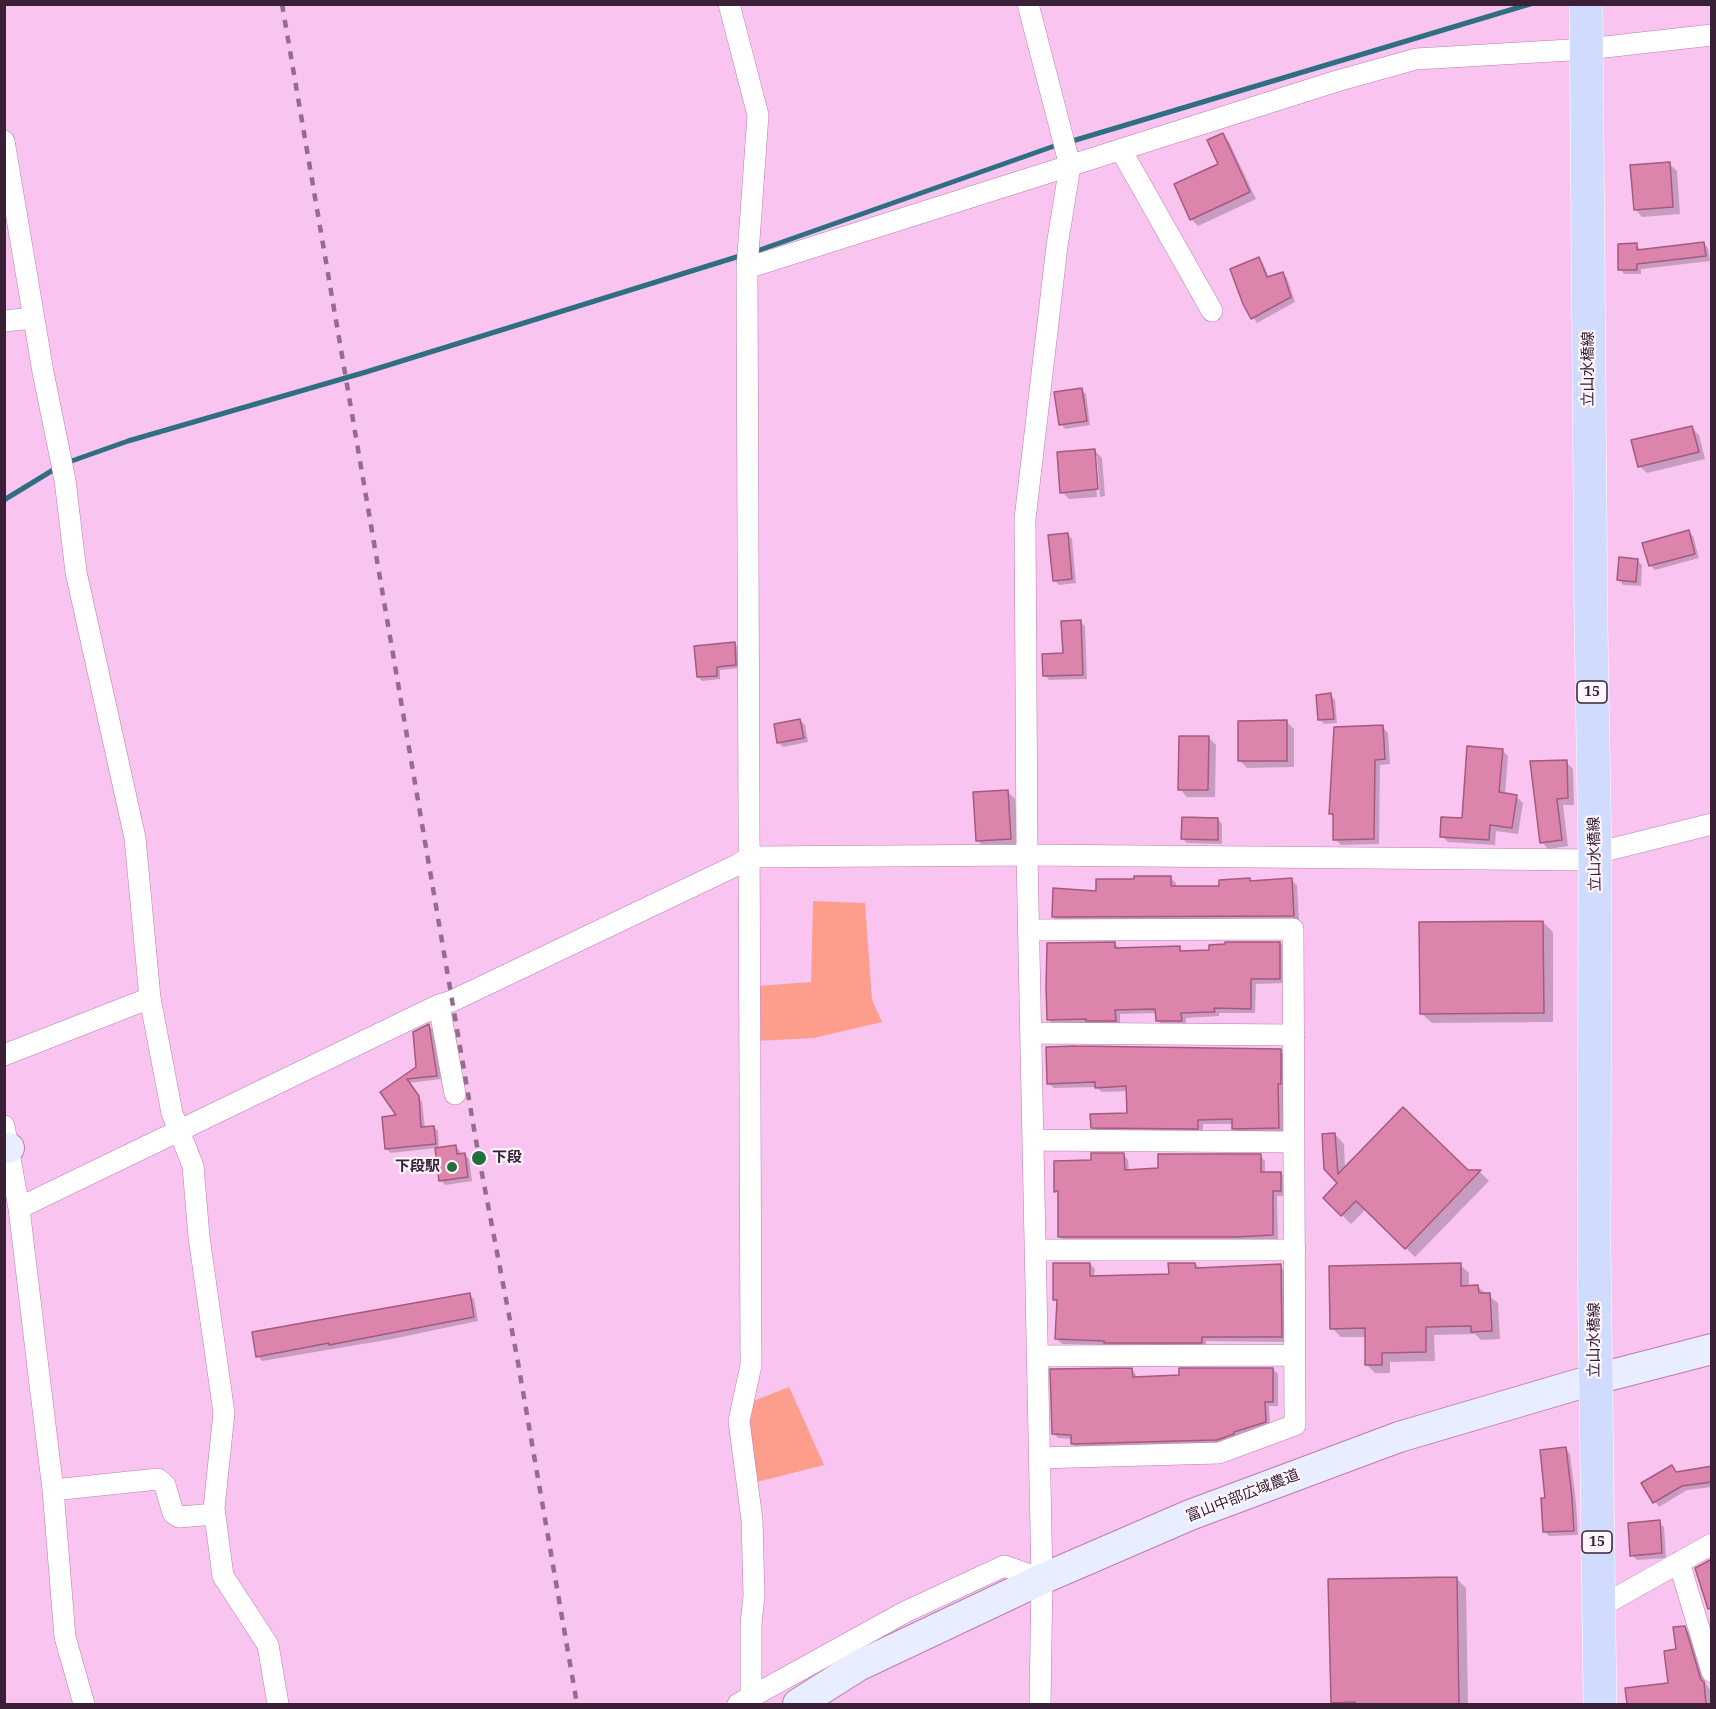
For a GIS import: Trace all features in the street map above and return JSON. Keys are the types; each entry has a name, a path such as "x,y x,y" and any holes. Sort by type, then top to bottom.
{"main road":[{"name":"立山水橋線","path":"1586,4 1595,860 1596,1379 1600,1704"}],"street":[{"path":"729,4 758,115 747,268 751,1365 739,1421 752,1520 754,1596 745,1701"},
{"path":"1028,4 1070,166 1057,246 1025,519 1028,930 1042,1579 1040,1704"},
{"path":"747,268 1337,81 1416,59 1587,49 1712,34"},
{"path":"4,141 34,318 65,480 76,572 135,838 150,998 172,1113 193,1166 199,1237 224,1413 214,1514 223,1576 268,1645 278,1704"},
{"path":"1121,150 1212,311"},
{"path":"4,321 34,318"},
{"path":"19,1208 439,1005 452,1001 737,865 750,856 1027,855 1595,860 1608,850 1712,824"},
{"path":"1028,930 1293,929 1295,1425 1219,1453 1039,1458"},
{"path":"4,1055 150,998"},
{"path":"439,1005 455,1094"},
{"path":"1031,1034 1293,1035"},
{"path":"1033,1140 1294,1142"},
{"path":"6,1141 19,1208 13,1235 53,1490 65,1637 84,1704"},
{"path":"1035,1250 1295,1250"},
{"name":"富山中部広域農道","path":"798,1704 858,1666 1042,1579 1190,1515 1399,1437 1596,1379 1712,1349"},
{"path":"1037,1356 1295,1355"},
{"path":"53,1490 158,1479 165,1485 172,1513 179,1517 214,1514"},
{"path":"1598,1608 1712,1544"},
{"path":"1679,1562 1712,1672"},
{"path":"745,1701 905,1612 1004,1566 1042,1579"}],"shaded area":[{"path":"813,901 865,903 872,1000 882,1022 814,1038 756,1041 757,986 811,982"},
{"path":"789,1387 824,1465 757,1482 743,1429 748,1403"}],"building":[{"path":"1223,133 1250,192 1190,220 1174,184 1218,164 1207,140"},
{"path":"1670,162 1673,207 1634,210 1630,165"},
{"path":"1704,242 1706,256 1637,264 1637,270 1618,270 1618,244 1637,243 1637,250"},
{"path":"1259,257 1267,277 1283,272 1291,297 1251,319 1230,269"},
{"path":"1082,388 1087,421 1059,425 1054,392"},
{"path":"1692,426 1699,452 1638,467 1631,440"},
{"path":"1095,449 1098,489 1060,493 1057,452"},
{"path":"1689,530 1695,554 1649,566 1642,543"},
{"path":"1068,533 1072,579 1053,581 1048,535"},
{"path":"1619,557 1638,559 1636,582 1617,580"},
{"path":"1081,620 1083,675 1043,676 1042,654 1063,653 1061,621"},
{"path":"735,642 736,665 717,667 717,676 697,677 694,646"},
{"path":"1331,693 1334,719 1318,720 1316,695"},
{"path":"800,719 804,738 777,743 774,724"},
{"path":"1287,720 1287,761 1238,761 1238,721"},
{"path":"1383,725 1385,759 1375,760 1374,839 1333,840 1333,814 1329,814 1334,727"},
{"path":"1179,736 1209,736 1208,790 1178,790"},
{"path":"1467,746 1503,749 1499,792 1517,795 1512,828 1490,825 1489,840 1440,837 1441,817 1462,818"},
{"path":"1567,760 1568,798 1557,799 1562,840 1540,843 1530,761"},
{"path":"1008,790 1011,839 976,841 973,792"},
{"path":"1182,817 1218,818 1218,840 1181,839"},
{"path":"1134,876 1171,876 1171,886 1219,886 1219,880 1250,878 1250,881 1292,878 1294,916 1052,917 1053,888 1096,891 1096,879 1134,879"},
{"path":"1543,921 1544,1013 1420,1014 1419,922"},
{"path":"1115,942 1115,948 1180,946 1180,951 1209,950 1209,945 1225,944 1225,942 1280,942 1280,979 1251,979 1251,1009 1214,1008 1215,1012 1181,1013 1182,1021 1156,1021 1155,1009 1115,1010 1116,1021 1047,1020 1047,943"},
{"path":"429,1024 437,1076 407,1079 419,1096 421,1127 434,1126 436,1144 385,1149 382,1117 396,1115 380,1092 416,1067 413,1032"},
{"path":"1046,1047 1281,1049 1281,1084 1278,1084 1279,1128 1232,1129 1232,1119 1198,1120 1198,1129 1091,1128 1090,1114 1127,1113 1126,1086 1095,1088 1095,1082 1047,1084"},
{"path":"1403,1107 1468,1170 1481,1170 1405,1249 1356,1201 1341,1216 1323,1198 1337,1183 1324,1169 1322,1134 1335,1133 1338,1174"},
{"name":"下段駅","path":"456,1145 457,1154 465,1153 468,1177 439,1181 435,1148"},
{"path":"1091,1153 1124,1153 1125,1170 1158,1168 1158,1154 1261,1154 1261,1172 1281,1172 1281,1191 1273,1191 1273,1235 1058,1237 1058,1191 1054,1192 1054,1161 1091,1160"},
{"path":"1053,1263 1090,1263 1090,1276 1169,1274 1168,1263 1195,1263 1196,1268 1281,1264 1282,1337 1202,1337 1202,1343 1104,1343 1104,1341 1055,1339 1057,1300 1053,1300"},
{"path":"1461,1263 1461,1286 1478,1285 1479,1293 1490,1293 1492,1331 1471,1332 1471,1326 1426,1327 1426,1352 1382,1353 1382,1365 1365,1365 1365,1328 1330,1329 1329,1266"},
{"path":"470,1293 474,1317 256,1357 252,1332"},
{"path":"1132,1368 1133,1377 1179,1375 1179,1368 1273,1368 1273,1402 1265,1402 1266,1422 1217,1440 1071,1444 1071,1435 1052,1434 1050,1369"},
{"path":"1566,1447 1574,1531 1543,1532 1541,1498 1545,1498 1540,1450"},
{"path":"1672,1465 1676,1472 1712,1466 1712,1482 1682,1486 1653,1503 1641,1483"},
{"path":"1660,1520 1662,1553 1630,1556 1628,1523"},
{"path":"1712,1559 1712,1608 1708,1609 1695,1568"},
{"path":"1457,1577 1459,1704 1331,1703 1328,1579"},
{"path":"1685,1626 1701,1680 1704,1682 1706,1704 1627,1704 1625,1688 1668,1683 1664,1651 1676,1649 1673,1627"}],"waterway":[{"path":"1069,142 1530,4"},
{"path":"754,252 1060,144"},
{"path":"66,463 128,441 366,372 743,255"},
{"path":"4,500 58,467"}],"railway":[{"path":"282,4 479,1158 517,1357 577,1704"}],"place":[{"name":"下段","path":"479,1158"},
{"name":"下段駅","path":"452,1167"}]}
